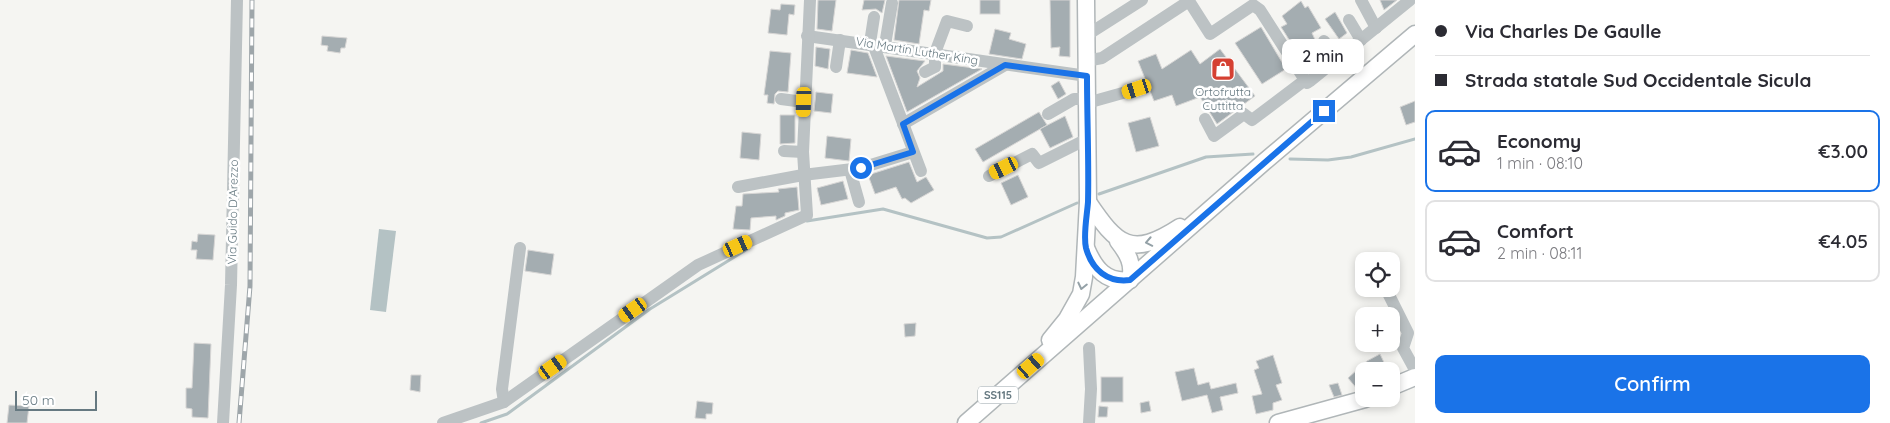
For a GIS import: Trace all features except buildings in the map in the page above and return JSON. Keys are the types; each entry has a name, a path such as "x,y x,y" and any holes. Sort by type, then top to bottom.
{"main road":[{"path":"1031,366 1067,319 1081,294 1084,277 1088,202 1086,0"},
{"name":"SS115","path":"966,423 1221,200 1415,34"},
{"path":"1118,241 1135,244 1158,240 1221,200"},
{"path":"1086,246 1092,264 1100,272 1110,279 1130,280 1133,269 1131,260 1118,241 1107,231 1088,202"},
{"path":"1400,383 1415,377"},
{"path":"1278,423 1355,402"}],"street":[{"name":"Via Guido D'Arezzo","path":"223,423 231,285 237,0"},
{"path":"442,423 504,402 698,265 807,215 802,175 802,152 810,0"},
{"path":"1087,35 1142,0"},
{"path":"1087,68 1189,0 1210,34 1253,5 1260,10 1307,83 1410,0"},
{"path":"1361,0 1376,28"},
{"path":"876,44 892,3"},
{"path":"874,17 876,44 921,171"},
{"path":"1349,20 1361,40"},
{"path":"926,72 935,68 935,53 947,21 967,26"},
{"name":"Via Martin Luther King","path":"807,36 876,44 1005,65 1087,68"},
{"path":"836,67 840,40"},
{"path":"1324,41 1336,60"},
{"path":"903,124 1005,65"},
{"path":"1205,119 1214,136 1244,114 1252,120 1305,80"},
{"path":"1048,114 1074,99 1087,101 1137,89"},
{"path":"781,100 804,102"},
{"path":"989,176 1032,154 1039,163 1087,139"},
{"path":"784,151 802,152"},
{"path":"738,187 802,175 850,170 913,152"},
{"path":"850,170 859,202"},
{"path":"504,402 502,389 520,248"},
{"path":"1390,297 1408,333 1403,348 1415,370"},
{"path":"1089,348 1091,389 1089,423"}],"shaded area":[{"path":"379,229 396,231 386,312 370,310"}],"waterway":[{"path":"1290,159 1328,160 1351,157 1415,139"},
{"path":"1099,194 1206,157 1253,154"},
{"path":"807,221 883,209 987,238 1001,237 1077,203"},
{"path":"481,423 507,414 650,309 749,248"}],"railway":[{"path":"239,423 250,286 252,0"}],"place":[{"name":"Ortofrutta Cuttitta","path":"1223,69"}],"route":[{"path":"861,168 913,152 903,124 1005,65 1087,76 1088,202 1086,246 1092,264 1100,272 1110,279 1130,280 1324,111"}]}
